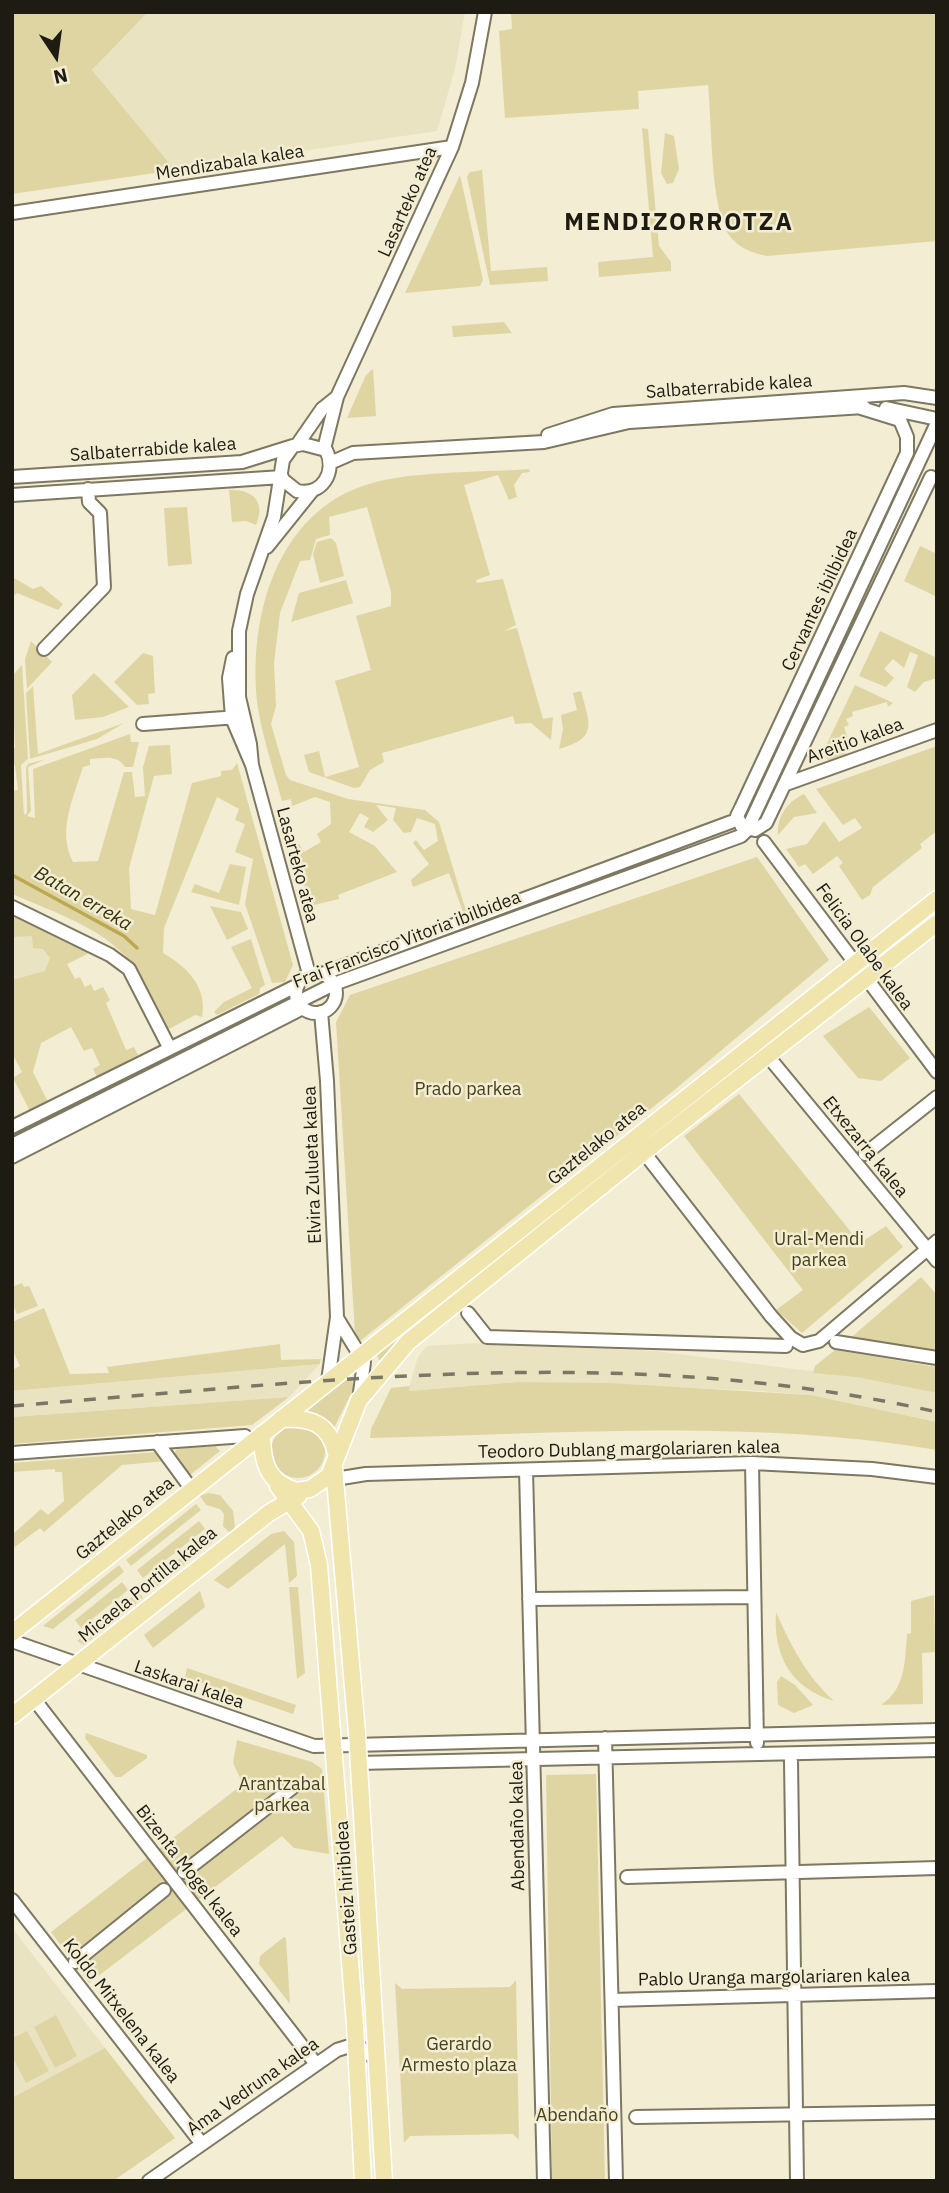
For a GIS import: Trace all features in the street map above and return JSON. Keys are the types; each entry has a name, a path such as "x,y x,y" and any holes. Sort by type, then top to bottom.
{"main road":[{"name":"Gaztelako atea","path":"12,1633 361,1353 937,899"},
{"name":"Gaztelako atea","path":"327,1474 359,1400 408,1342 644,1152 937,923"},
{"path":"262,1434 265,1466 274,1481 296,1491 327,1474 333,1439 324,1427 312,1420 281,1419"},
{"name":"Micaela Portilla kalea","path":"12,1716 269,1513 291,1501 327,1474"},
{"name":"Gasteiz hiribidea","path":"327,1474 357,1745 384,2181"},
{"name":"Gasteiz hiribidea","path":"274,1481 311,1531 316,1548 356,2044 363,2181"}],"street":[{"name":"Lasarteko atea","path":"327,454 337,397 452,147 476,65 485,12"},
{"name":"Mendizabala kalea","path":"12,213 452,147"},
{"name":"Salbaterrabide kalea","path":"528,442 613,414 904,393 936,396"},
{"name":"Lasarteko atea","path":"295,446 316,417 337,397"},
{"name":"Salbaterrabide kalea","path":"327,454 558,440 629,422 859,407 890,409 937,421"},
{"name":"Cervantes ibilbidea","path":"859,407 900,420 905,430 908,449 737,816 742,827 747,830 937,421"},
{"name":"Salbaterrabide kalea","path":"12,477 242,462 295,446"},
{"path":"295,446 327,454 324,483 312,491 297,491 282,478 284,460 295,446"},
{"path":"747,830 755,830 766,823 931,477"},
{"name":"Lasarteko atea","path":"282,478 245,603 237,647 237,717 250,744 251,765 316,974"},
{"name":"Salbaterrabide kalea","path":"12,495 282,478"},
{"path":"44,649 104,587 100,513 89,502 88,489"},
{"name":"Lasarteko atea","path":"262,552 312,491"},
{"path":"143,724 237,717"},
{"name":"Areitio kalea","path":"786,784 937,730"},
{"name":"Frai Francisco Vitoria ibilbidea","path":"316,974 731,821"},
{"name":"Frai Francisco Vitoria ibilbidea","path":"12,1157 334,984 741,836 747,830"},
{"name":"Felicia Olabe kalea","path":"764,842 867,978 878,998 937,1072"},
{"path":"12,907 110,955 128,969 169,1048"},
{"path":"316,974 334,984 334,1002 321,1012 300,1004 298,985 316,974"},
{"name":"Frai Francisco Vitoria ibilbidea","path":"12,1127 298,985"},
{"name":"Frai Francisco Vitoria ibilbidea","path":"12,1144 300,1004"},
{"name":"Elvira Zulueta kalea","path":"321,1012 327,1081 337,1317 328,1381"},
{"name":"Etxezarra kalea","path":"768,1055 932,1245 937,1261"},
{"path":"865,1154 937,1097"},
{"path":"645,1130 638,1143 644,1152 771,1316 791,1338 803,1345 819,1341 932,1245"},
{"path":"468,1313 487,1337 786,1346"},
{"path":"337,1317 361,1353 365,1375 359,1400"},
{"path":"836,1342 937,1358"},
{"path":"12,1452 245,1436"},
{"path":"157,1442 187,1483"},
{"path":"752,1463 758,1754"},
{"name":"Teodoro Dublang margolariaren kalea","path":"327,1474 752,1463 859,1468 937,1477"},
{"name":"Abendaño kalea","path":"526,1470 544,2181"},
{"path":"529,1599 754,1597"},
{"name":"Laskarai kalea","path":"12,1640 303,1743 334,1748 357,1745 937,1730"},
{"name":"Bizenta Mogel kalea","path":"34,1699 316,2064"},
{"path":"605,1738 616,2181"},
{"path":"358,1763 937,1750"},
{"path":"790,1761 797,2181"},
{"path":"184,1872 292,1788"},
{"path":"627,1877 937,1868"},
{"path":"75,1962 164,1890"},
{"name":"Koldo Mitxelena kalea","path":"12,1900 202,2144"},
{"name":"Pablo Uranga margolariaren kalea","path":"612,2000 937,1992"},
{"path":"356,2044 378,2061"},
{"name":"Ama Vedruna kalea","path":"149,2181 337,2050 356,2044"},
{"path":"636,2117 937,2112"}],"shaded area":[{"path":"148,12 465,12 455,69 437,131 175,170 92,70"},
{"path":"12,916 91,952 12,991"},
{"path":"477,1343 655,1351 856,1377 937,1393 937,1422 811,1395 749,1390 517,1382 408,1391 418,1357 427,1346"},
{"path":"320,1364 289,1397 12,1417 12,1391"},
{"path":"12,1928 175,2138 113,2181 12,2181"}],"green space":[{"path":"12,12 148,12 92,70 175,170 12,194"},
{"name":"MENDIZORROTZA","path":"511,12 937,12 937,241 767,256 746,249 729,235 718,205 708,85 638,91 639,109 505,118 499,31 512,29"},
{"path":"642,128 648,129 659,246 671,262 671,271 599,277 598,262 653,257"},
{"path":"665,133 674,136 679,169 673,183 667,184 661,173"},
{"path":"482,170 491,271 547,267 548,281 490,285 467,177 470,172"},
{"path":"460,175 483,280 480,286 405,293"},
{"path":"504,322 512,333 453,337 452,326"},
{"path":"373,369 376,416 347,418 366,375"},
{"path":"529,469 530,472 522,473 514,485 517,497 509,500 498,475 464,485 490,575 476,580 477,583 503,579 516,625 504,631 517,628 543,719 553,717 551,740 531,723 515,724 513,716 382,753 384,762 370,770 360,787 354,788 309,772 304,755 319,751 325,777 359,767 335,681 371,670 356,616 391,606 391,592 367,507 329,517 330,535 316,539 310,560 300,561 280,613 274,663 276,706 271,724 286,775 290,780 348,799 425,810 439,822 466,911 463,912 449,873 413,887 411,880 429,864 413,843 416,840 424,850 438,841 435,824 417,818 411,832 404,833 393,820 396,808 376,805 388,820 373,832 364,827 369,818 360,813 349,832 375,846 397,872 338,895 339,899 310,906 294,847 299,844 304,852 321,842 317,834 331,824 330,802 315,797 292,806 291,799 282,801 266,744 258,708 257,643 262,610 272,578 287,549 306,523 330,502 360,487 420,475"},
{"path":"229,490 245,492 255,498 259,510 256,525 246,521 232,522"},
{"path":"187,507 192,564 168,566 164,508"},
{"path":"331,538 336,543 344,576 320,583 313,554 317,542"},
{"path":"920,546 937,554 935,596 904,581"},
{"path":"12,577 33,589 41,586 63,604 58,610 17,593 12,597"},
{"path":"346,580 353,603 291,622 299,593"},
{"path":"880,631 937,658 937,678 924,682 915,692 907,687 918,655 910,652 904,668 893,659 884,669 894,678 886,687 859,676"},
{"path":"31,641 52,662 27,689 25,659"},
{"path":"143,653 153,656 155,693 148,694 149,704 137,705 114,682"},
{"path":"22,665 28,759 21,765 24,815 27,813 28,764 46,759 28,767 31,811 27,816 35,818 33,769 130,734 131,742 139,742 133,767 125,767 114,758 105,758 90,759 90,765 83,767 66,827 68,850 73,862 98,861 124,772 132,772 135,797 145,796 143,767 149,746 170,745 172,774 154,776 129,868 131,909 155,915 192,783 221,776 221,771 232,770 237,763 293,965 285,982 272,983 245,904 253,859 235,852 245,824 235,820 239,809 217,797 164,928 163,953 180,964 198,987 202,996 202,1017 195,1015 167,1030 149,992 126,956 97,933 12,894 12,791 18,790 15,765 12,765 12,749 15,748 12,676"},
{"path":"94,673 129,707 103,717 75,720 72,695"},
{"path":"855,685 893,703 888,707 887,702 852,712 853,716 846,719 849,725 844,727 848,739 841,744 846,754 829,760 821,756"},
{"path":"33,686 38,754 124,723 97,739 30,759 26,693"},
{"path":"581,691 588,729 580,740 559,749 563,729 561,715 577,710 573,693"},
{"path":"937,746 937,831 920,844 922,848 873,887 870,895 862,900 839,866 843,863 837,856 813,874 805,864 799,867 786,849 807,844 824,821 839,842 862,828 855,818 843,825 816,789"},
{"path":"804,794 817,813 794,817 778,835 784,810"},
{"name":"Prado parkea","path":"757,857 829,960 673,1091 360,1341 355,1334 336,1022 350,995"},
{"path":"230,864 246,867 239,905 191,892 195,884 219,893"},
{"path":"210,906 241,912 248,929 227,940"},
{"path":"12,916 91,952 67,964 75,979 80,977 85,987 91,984 94,991 103,987 110,1000 106,1003 126,1050 134,1047 138,1055 97,1077 93,1069 100,1065 92,1048 84,1051 71,1027 41,1043 33,1072 48,1102 30,1111 13,1078 22,1072 12,1053 12,980 45,971 50,958 43,949 33,948 32,936 12,937"},
{"path":"251,939 265,985 260,988 259,994 217,1015 214,1012 224,1002 252,988 231,947"},
{"path":"869,1007 910,1058 881,1081 858,1078 823,1036"},
{"name":"Ural-Mendi parkea","path":"739,1094 860,1243 886,1226 903,1247 802,1333 776,1310 803,1290 684,1136"},
{"path":"630,1153 384,1361 379,1360 376,1352"},
{"path":"921,1277 937,1295 937,1350 847,1341"},
{"path":"22,1283 24,1287 29,1286 38,1306 17,1314 12,1302 12,1287"},
{"path":"44,1308 70,1374 109,1373 107,1367 280,1344 281,1360 321,1359 320,1364 12,1391 12,1370 20,1366 12,1349 12,1322"},
{"path":"835,1350 937,1367 937,1393 856,1377 813,1373 815,1366"},
{"path":"350,1372 354,1388 333,1430 322,1418 303,1408"},
{"path":"517,1382 608,1383 811,1395 937,1422 937,1450 867,1440 725,1431 654,1430 370,1438 371,1429 391,1388 410,1386 409,1391"},
{"path":"289,1397 252,1425 12,1444 12,1417"},
{"path":"298,1424 317,1432 325,1451 317,1470 298,1478 279,1470 271,1451 279,1432"},
{"path":"215,1446 220,1451 190,1475 174,1454 177,1449"},
{"path":"158,1452 165,1461 122,1465 44,1532 40,1528 12,1549 12,1535 41,1509 48,1515 64,1501 62,1472 55,1472 55,1469 12,1472 12,1463"},
{"path":"208,1493 220,1495 233,1511 235,1527 230,1533 223,1526 224,1514 220,1509 206,1505 200,1496"},
{"path":"196,1504 201,1510 131,1566 126,1560"},
{"path":"199,1521 205,1529 143,1578 137,1570"},
{"path":"215,1530 220,1536 150,1592 145,1586"},
{"path":"284,1531 294,1542 297,1576 289,1583 285,1544 228,1589 214,1580 271,1534"},
{"path":"119,1565 124,1572 53,1629 43,1626"},
{"path":"122,1582 128,1590 81,1628 75,1620"},
{"path":"289,1587 298,1587 305,1673 297,1679"},
{"path":"200,1591 205,1607 153,1648 144,1635"},
{"path":"138,1592 143,1598 84,1645 77,1641"},
{"path":"934,1595 935,1652 922,1653 923,1704 881,1705 895,1691 903,1673 907,1634 911,1633 911,1601"},
{"path":"776,1612 800,1660 834,1701 806,1688 788,1668 778,1643"},
{"path":"187,1668 296,1705 293,1714 185,1677"},
{"path":"781,1676 795,1685 813,1705 794,1713 778,1705 777,1682"},
{"path":"86,1733 147,1755 147,1758 121,1777 115,1777 85,1738"},
{"name":"Arantzabal parkea","path":"237,1740 312,1762 322,1769 329,1854 294,1848 282,1836 89,1983 51,1932 243,1784 233,1763"},
{"name":"Abendaño","path":"596,1774 605,2181 552,2181 546,1775"},
{"path":"284,1937 290,2004 259,1964 260,1956"},
{"name":"Gerardo Armesto plaza","path":"516,1980 519,2140 513,2134 410,2136 404,2143 395,1983 402,1989 510,1987"},
{"path":"56,2015 77,2056 55,2068 34,2027"},
{"path":"27,2031 49,2071 26,2083 12,2056 12,2038"},
{"path":"105,2048 175,2138 113,2181 12,2181 12,2098"}],"waterway":[{"name":"Batan erreka","path":"14,876 124,936 137,948"}],"railway":[{"path":"12,1406 360,1378 475,1373 590,1373 705,1378 821,1391 937,1412"}],"district":[{"name":"MENDIZORROTZA","path":"679,223"}]}
